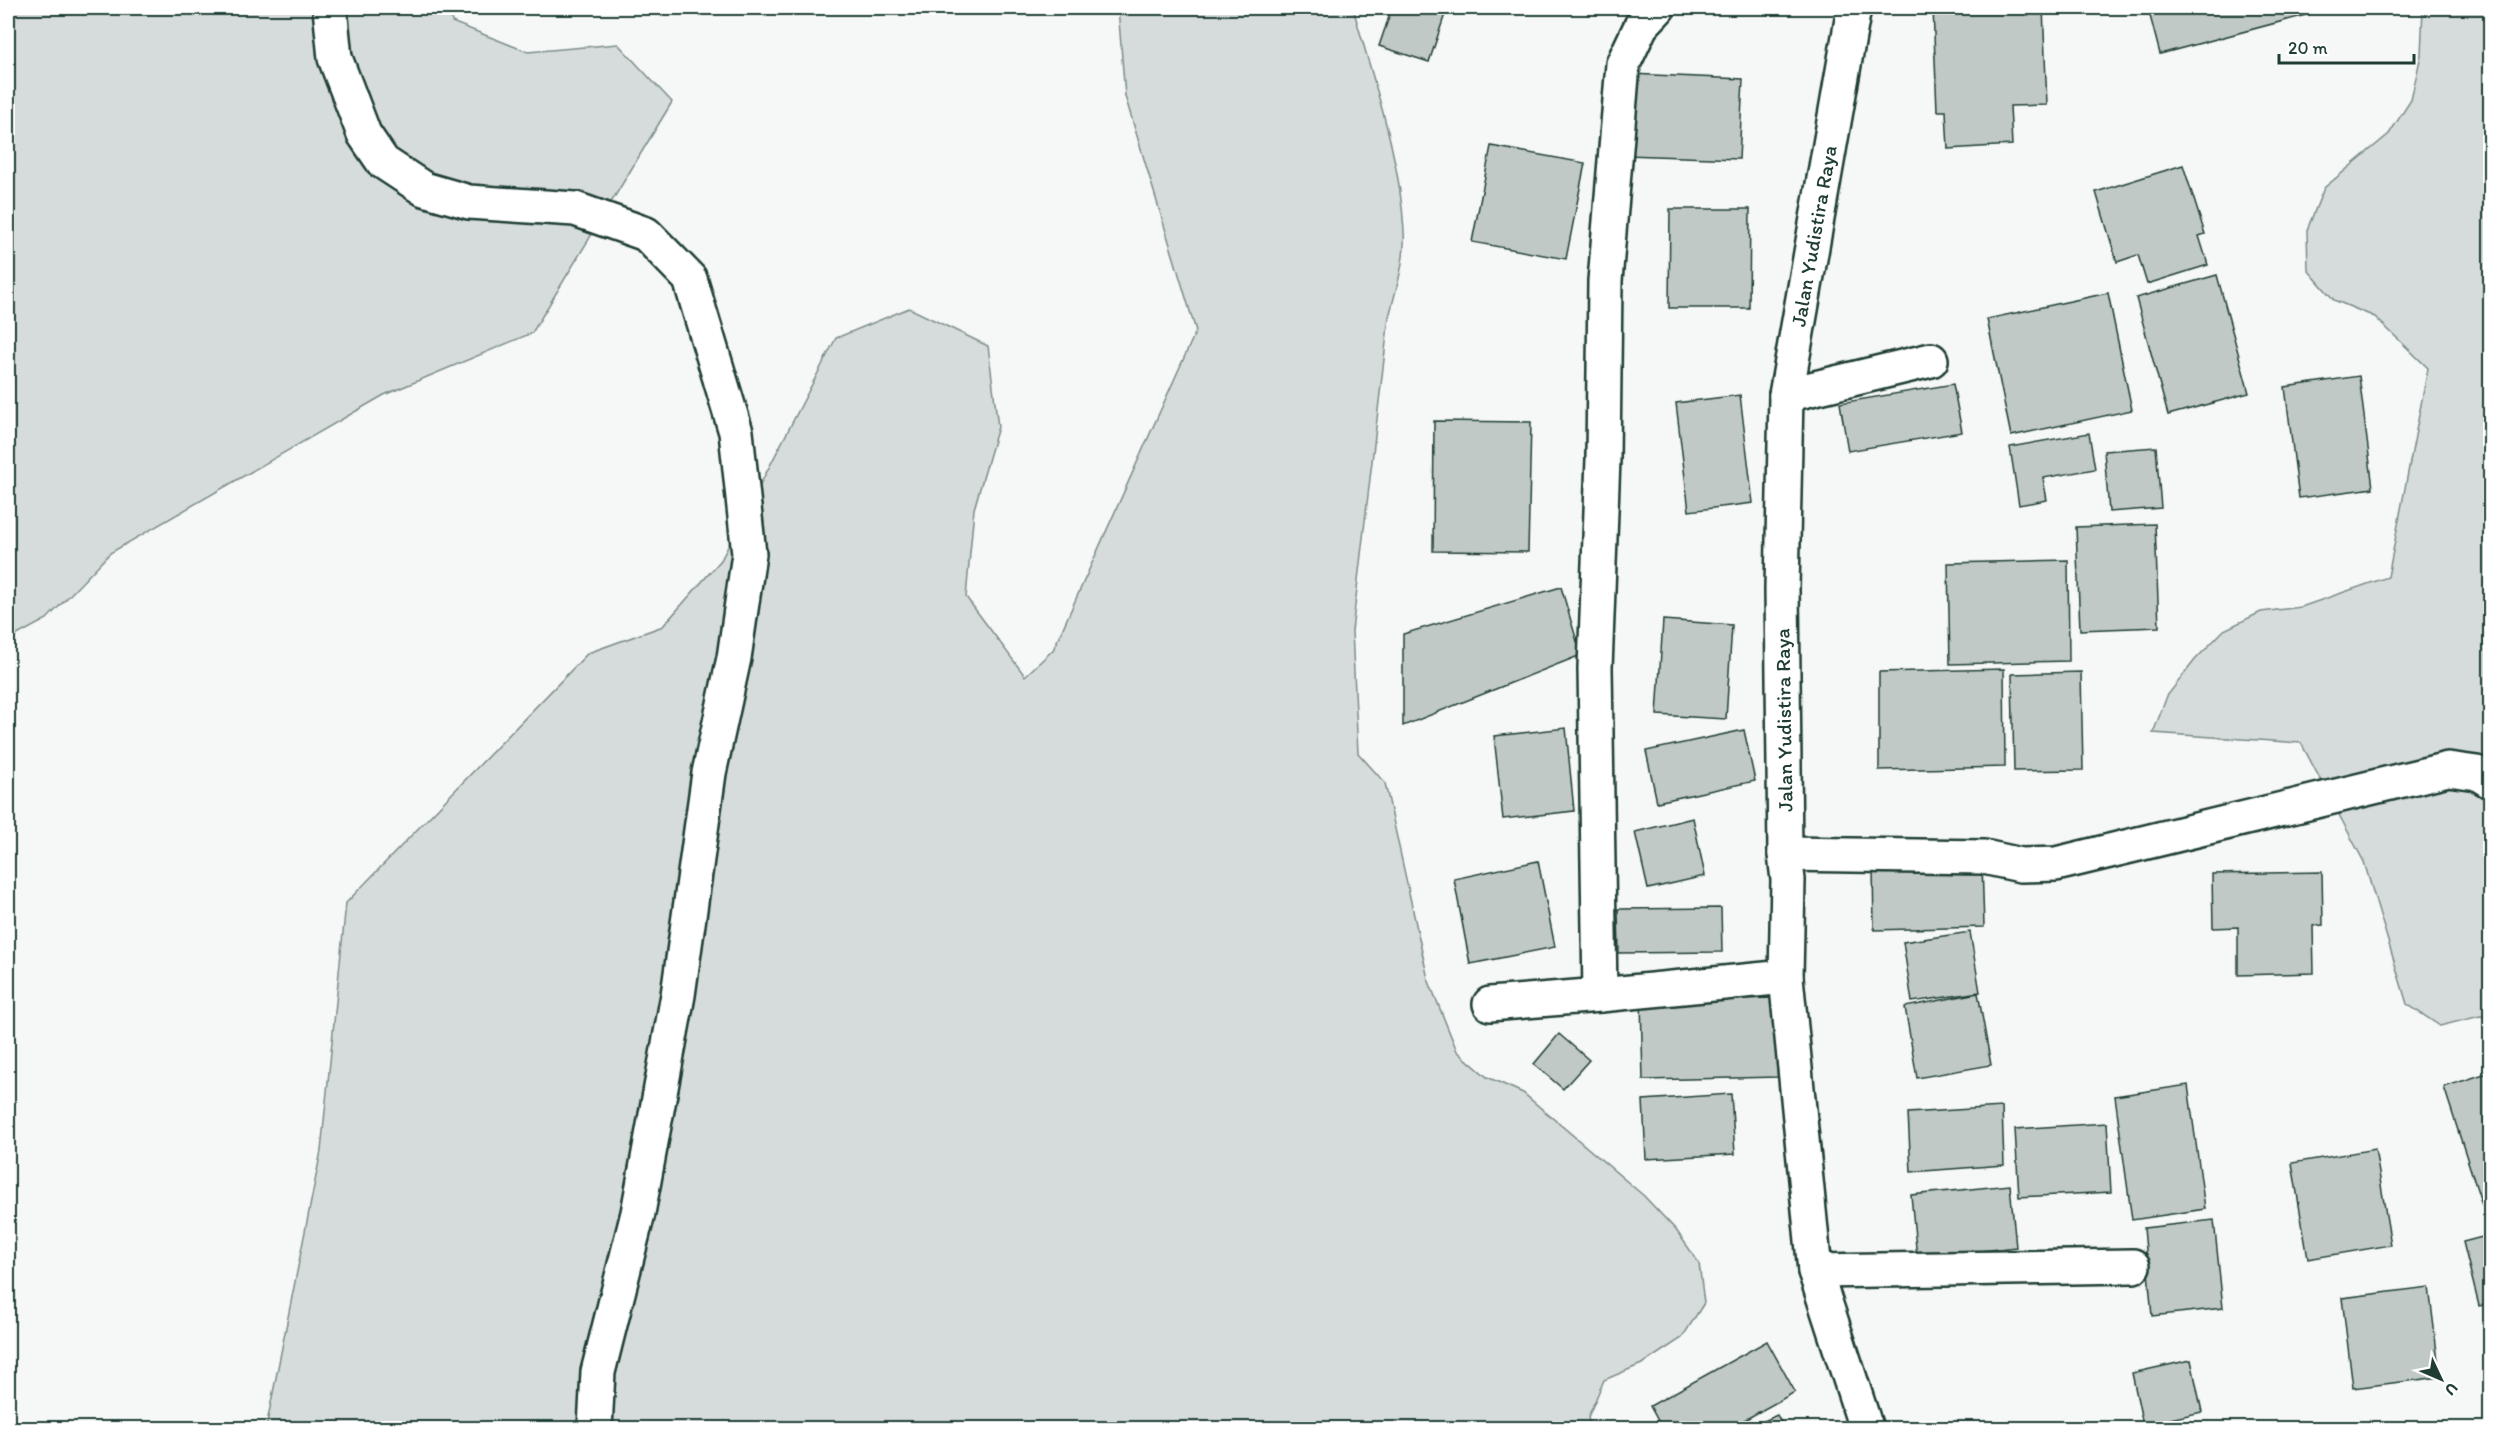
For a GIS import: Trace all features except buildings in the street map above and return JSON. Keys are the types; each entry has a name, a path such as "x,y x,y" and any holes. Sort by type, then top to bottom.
{"street":[{"path":"330,8 335,58 364,134 383,162 424,189 469,202 575,209 646,234 690,279 736,432 749,554 734,658 709,773 678,995 638,1213 598,1372 595,1428"},
{"path":"1600,995 1595,669 1603,459 1605,281 1623,63 1641,26 1658,8"},
{"name":"Jalan Yudistira Raya","path":"1854,8 1786,395 1782,589 1785,854 1788,880 1786,978 1815,1271 1866,1428"},
{"path":"1786,395 1931,360"},
{"path":"1785,854 1984,857 2021,865 2056,864 2448,769 2476,773 2490,781"},
{"path":"1490,1004 1786,978"},
{"path":"1815,1271 2133,1266"}],"shaded area":[{"path":"8,8 449,8 452,22 528,52 618,44 672,102 532,333 384,395 110,553 47,619 8,640"},
{"path":"1118,8 1353,8 1391,146 1404,231 1400,274 1389,317 1352,631 1358,753 1385,783 1428,979 1457,1051 1487,1077 1523,1093 1644,1196 1676,1230 1699,1263 1704,1303 1682,1338 1644,1363 1604,1380 1588,1417 1590,1428 266,1428 321,1151 346,903 588,653 663,626 721,560 836,338 909,308 988,346 998,427 974,509 966,597 1025,676 1053,650 1196,331 1125,96"},
{"path":"2423,8 2490,8 2490,1018 2480,1016 2440,1026 2407,1004 2364,862 2301,743 2153,733 2167,696 2195,660 2224,630 2261,612 2301,607 2388,577 2428,368 2375,317 2334,300 2308,270 2307,230 2324,188 2389,134 2411,100 2421,55"}]}
